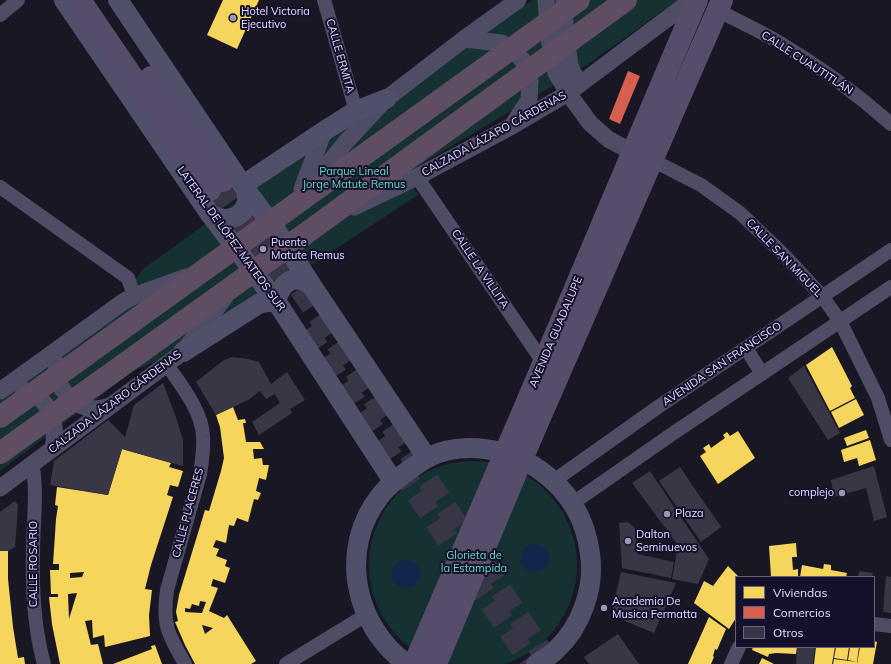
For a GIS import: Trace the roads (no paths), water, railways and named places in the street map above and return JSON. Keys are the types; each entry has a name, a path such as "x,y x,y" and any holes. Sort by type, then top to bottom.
{"highway":[{"path":"0,417 579,0"},
{"name":"CALZADA LÁZARO CÁRDENAS","path":"0,453 268,261 626,0"}],"main road":[{"name":"LATERAL DE LÓPEZ MATEOS SUR","path":"64,0 210,214 276,301 393,481"},
{"path":"80,0 231,186 279,235 427,458"},
{"path":"97,0 231,186 247,202 242,212 237,216 227,219 210,214"},
{"path":"118,0 231,186"},
{"name":"AVENIDA GUADALUPE","path":"513,456 543,362 697,0"},
{"name":"AVENIDA GUADALUPE","path":"414,664 652,160 720,5"},
{"path":"231,186 356,111 386,99"},
{"path":"183,352 260,303 276,301 282,287 291,281 302,280 312,286"},
{"path":"407,664 385,645 374,630 366,615 359,595 356,575 357,554 361,533 368,514 379,496 393,481 427,458 448,451 479,448 513,456 532,464 555,480 573,503 582,521 588,540 591,560 590,580 584,607 560,657 536,664"},
{"path":"436,664 513,456"}],"street":[{"path":"0,15 18,0"},
{"name":"CALLE ERMITA","path":"324,0 356,111"},
{"name":"CALZADA LÁZARO CÁRDENAS","path":"279,235 296,204 344,143 386,99 518,0"},
{"path":"546,0 549,38 556,73 573,89"},
{"path":"564,0 565,26 573,89 590,123 616,144 632,152"},
{"name":"CALZADA LÁZARO CÁRDENAS","path":"0,488 183,352 246,260 279,235 417,177 512,126 573,89 692,0"},
{"name":"CALLE CUAUTITLÁN","path":"720,5 779,42 836,81 872,107 891,124"},
{"path":"464,39 502,43 517,54 525,63 530,82 529,100 512,126"},
{"path":"296,204 324,131"},
{"name":"CALLE SAN MIGUEL","path":"652,160 701,185 740,214 784,254 822,296 840,321 878,398 891,440"},
{"name":"CALLE LA VILLITA","path":"417,177 543,362"},
{"path":"0,187 128,278 134,296"},
{"name":"AVENIDA SAN FRANCISCO","path":"555,480 658,407 891,250"},
{"name":"CALZADA LÁZARO CÁRDENAS","path":"2,389 123,302 134,296 246,260"},
{"path":"573,503 675,432 891,287"},
{"path":"65,343 58,355 56,368 58,382 63,390 74,402 84,407 96,409 108,407"},
{"path":"746,348 762,374"},
{"name":"CALLE PLACERES","path":"167,365 190,397 203,435 203,454 200,474 167,590 164,607 166,623 171,639 185,664"},
{"path":"2,389 16,388 27,391 38,397 45,404 52,415 55,426 53,448"},
{"name":"CALLE ROSARIO","path":"32,463 36,480 33,552 34,612 44,664"},
{"path":"286,664 366,615"},
{"path":"875,624 891,626"},
{"path":"731,664 739,648"}],"water":[{"path":"535,544 545,548 549,558 545,568 535,572 525,568 521,558 525,548"},
{"path":"406,560 416,564 420,574 416,584 406,588 396,584 392,574 396,564"}],"tunnel":[{"path":"223,181 308,300 550,664"},
{"path":"210,190 273,281"},
{"path":"306,330 532,664"}],"place":[{"name":"Hotel Victoria Ejecutivo","path":"233,18"},
{"name":"Puente Matute Remus","path":"263,249"},
{"name":"complejo","path":"842,493"},
{"name":"Plaza","path":"667,514"},
{"name":"Dalton Seminuevos","path":"628,541"},
{"name":"Academia De Musica Fermatta","path":"604,608"}],"park label":[{"name":"Parque Lineal Jorge Matute Remus","path":"354,178"},
{"name":"Glorieta de la Estampida","path":"474,562"}]}
